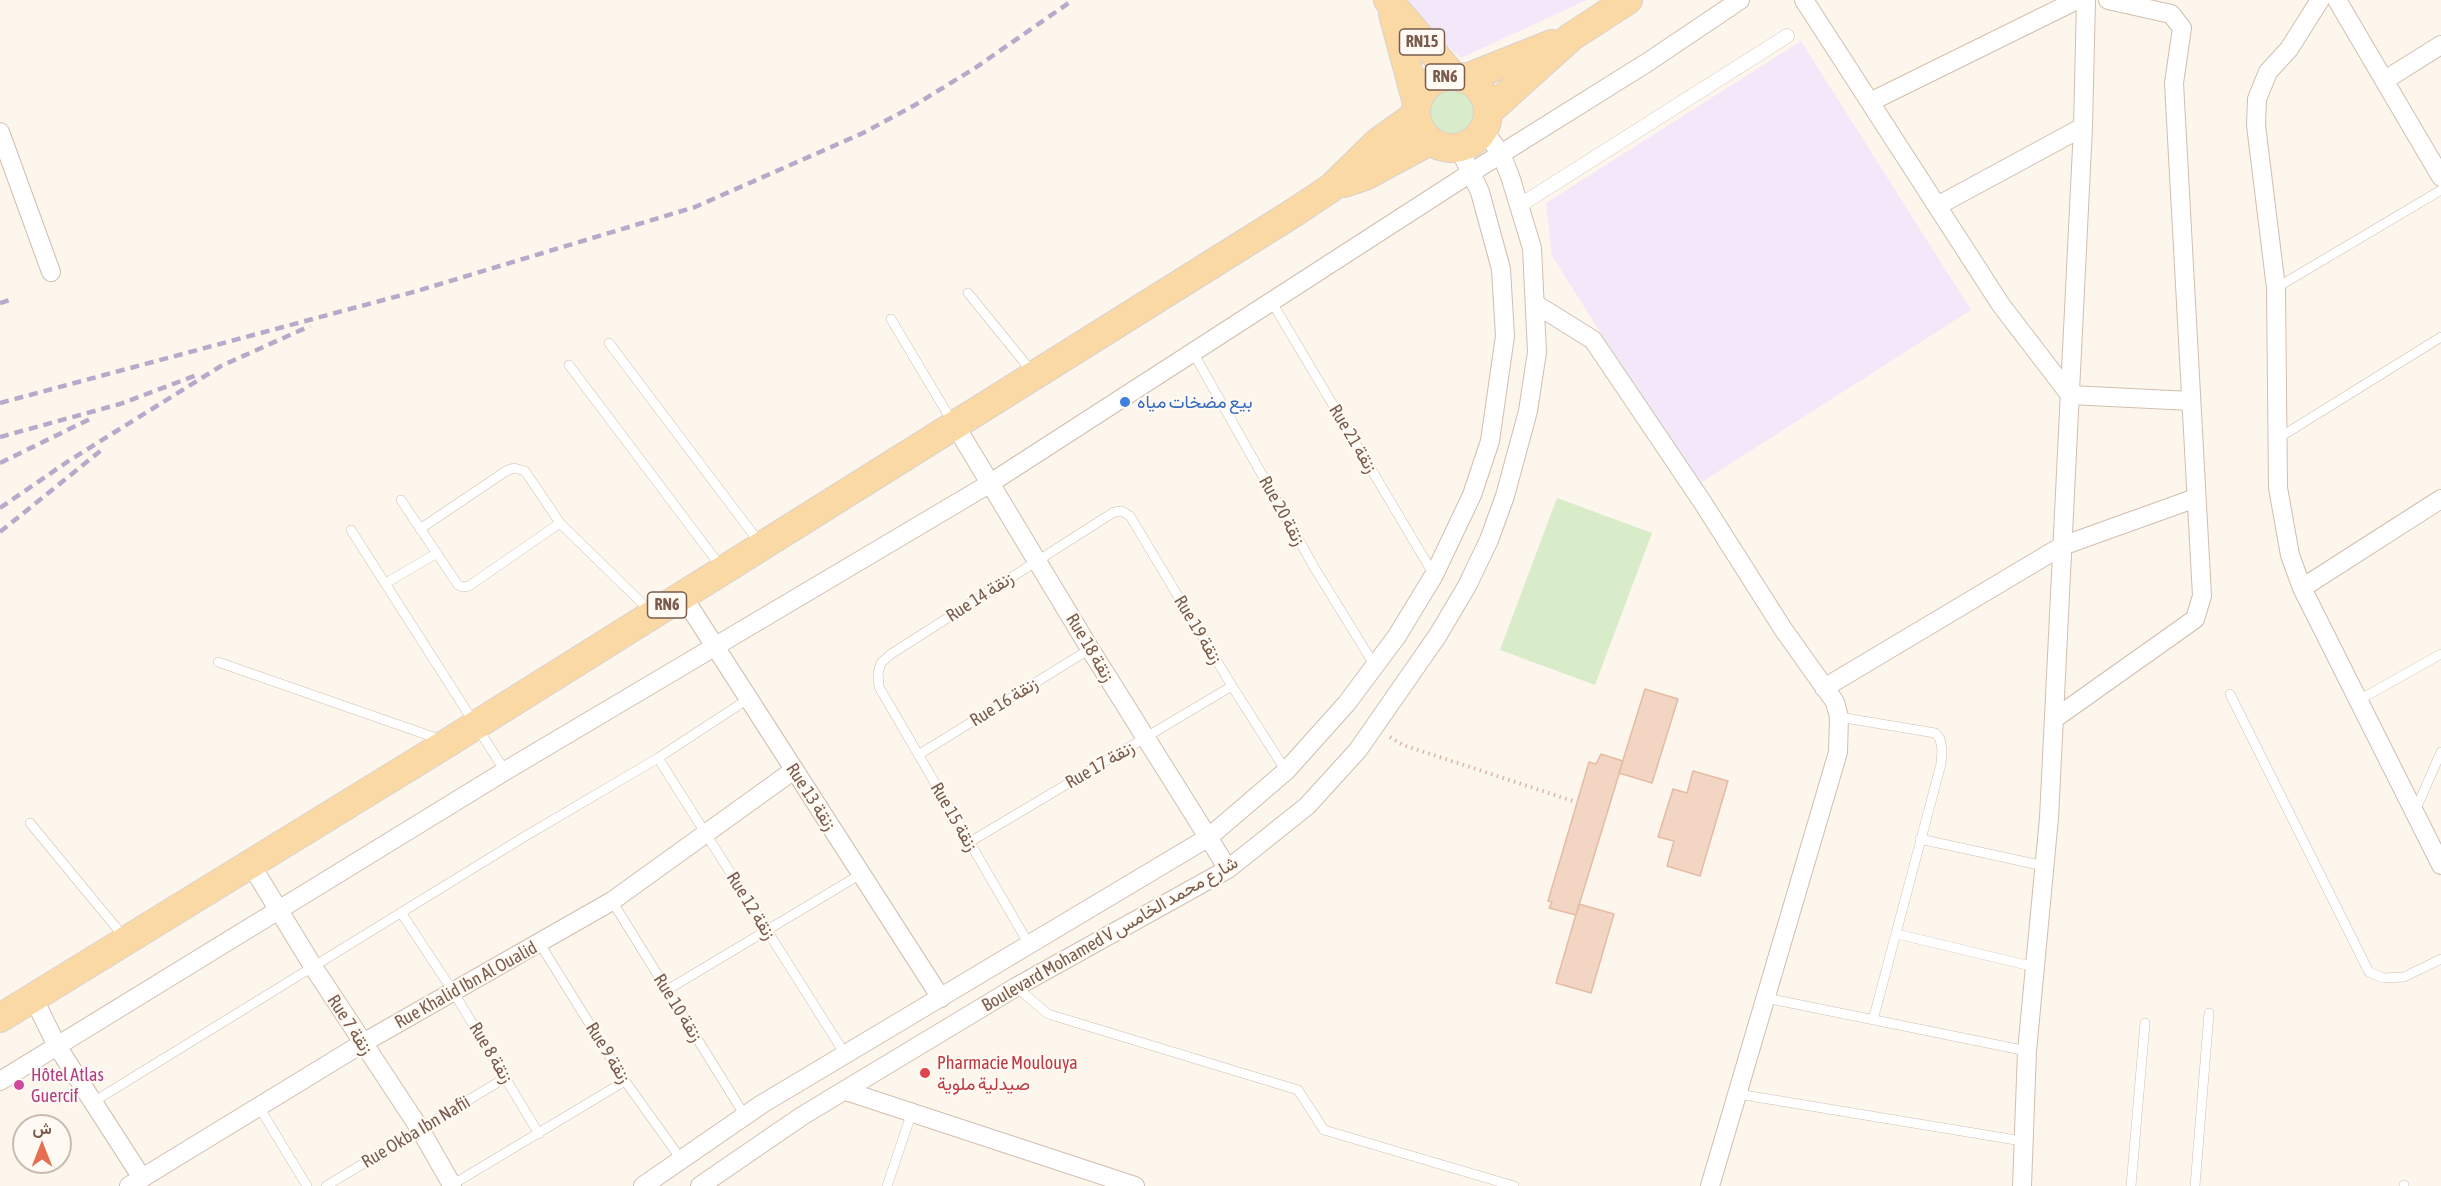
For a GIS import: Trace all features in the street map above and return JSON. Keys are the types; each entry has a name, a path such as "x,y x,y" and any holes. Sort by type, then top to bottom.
{"main road":[{"name":"RN6","path":"1466,160 1469,145 1486,121 1571,37 1628,0"},
{"name":"RN15","path":"1390,3 1459,77"},
{"name":"RN15","path":"1390,3 1417,109"},
{"name":"RN6","path":"1331,188 1365,176 1430,141 1420,129 1417,109 1421,94 1435,81 1459,77 1571,37"},
{"name":"RN6","path":"1459,77 1482,91 1486,121"},
{"name":"RN6","path":"0,1018 762,547 1331,188 1378,142 1417,109"},
{"path":"1430,141 1449,148 1466,160"}],"street":[{"path":"0,1081 505,771 990,484 1273,304 1466,160 1501,154 1638,69 1740,0"},
{"path":"1804,0 2001,304 2070,395"},
{"path":"1870,102 2076,0"},
{"path":"2022,1186 2027,1051 2044,866 2054,719 2083,127 2086,0"},
{"path":"2054,719 2195,619 2202,596 2174,82 2182,28 2171,14 2108,0"},
{"path":"2320,0 2289,49 2268,72 2257,99 2256,125 2276,288 2278,488 2290,555 2302,588 2441,865"},
{"path":"2337,0 2441,177"},
{"path":"1525,202 1787,36"},
{"path":"2385,80 2441,45"},
{"name":"Boulevard Mohamed V شارع محمد الخامس","path":"707,1184 802,1116 1016,987 1228,869 1307,806 1358,750 1438,635 1467,586 1489,540 1505,496 1528,411 1537,352 1537,305 1532,248 1524,214 1486,121"},
{"path":"1937,206 2083,127"},
{"path":"0,132 51,272"},
{"name":"Boulevard Mohamed V شارع محمد الخامس","path":"644,1186 745,1116 845,1054 1030,946 1209,837 1286,771 1347,703 1375,666 1434,575 1472,495 1490,441 1505,336 1501,269 1491,226 1466,160"},
{"path":"1537,305 1593,340 1622,378 1783,629 1835,702 1839,717 1838,752 1710,1186"},
{"path":"2070,395 2191,400"},
{"name":"Rue 18 زنقة","path":"955,425 1090,649 1228,869"},
{"path":"1824,688 2062,546 2196,498"},
{"path":"2302,588 2441,499"},
{"name":"Rue 13 زنقة","path":"682,595 941,998"},
{"name":"Rue Khalid Ibn Al Oualid","path":"135,1182 363,1043 612,901 794,770"},
{"name":"Rue 7 زنقة","path":"250,863 314,968 420,1129 451,1186"},
{"path":"33,997 57,1046 93,1102 135,1182"},
{"path":"846,1091 911,1115 1135,1186"}],"lane":[{"path":"2276,288 2441,190"},
{"path":"968,293 1034,375"},
{"name":"Rue 21 زنقة","path":"1273,304 1434,575"},
{"path":"891,319 955,425"},
{"path":"2277,439 2441,338"},
{"path":"609,343 762,547"},
{"name":"Rue 20 زنقة","path":"1194,354 1314,567 1375,666"},
{"path":"569,365 723,570"},
{"path":"420,529 514,468 525,471 560,523 653,614"},
{"path":"401,500 459,585 469,586 560,523"},
{"name":"Rue 19 زنقة","path":"1101,520 1114,512 1122,511 1130,516 1286,771"},
{"name":"Rue 14 زنقة","path":"879,687 878,674 881,663 891,654 1101,520"},
{"path":"351,531 505,771"},
{"path":"386,583 437,552"},
{"name":"Rue 16 زنقة","path":"918,755 1090,649"},
{"path":"2359,700 2441,654"},
{"path":"218,662 449,742"},
{"name":"Rue 17 زنقة","path":"968,843 1232,686"},
{"name":"Rue 15 زنقة","path":"879,687 1030,946"},
{"path":"2230,694 2369,972 2383,978 2404,977 2441,959"},
{"path":"93,1102 524,837 658,758 748,699"},
{"path":"1839,717 1935,733 1940,739 1941,764 1873,1020"},
{"path":"2415,811 2441,752"},
{"name":"Rue 12 زنقة","path":"658,758 845,1054"},
{"path":"30,823 126,939"},
{"path":"1920,839 2044,866"},
{"path":"667,990 861,874"},
{"name":"Rue 10 زنقة","path":"612,901 745,1116"},
{"name":"Rue 8 زنقة","path":"402,914 454,993 539,1134"},
{"path":"1897,934 2035,967"},
{"name":"Rue 9 زنقة","path":"540,944 625,1081 681,1159"},
{"path":"1016,987 1048,1014 1298,1090 1311,1114 1324,1130 1514,1186"},
{"path":"1766,998 2027,1051"},
{"path":"2195,1186 2209,1014"},
{"path":"2131,1186 2145,1023"},
{"name":"Rue Okba Ibn Nafii","path":"326,1186 505,1078"},
{"path":"451,1186 625,1081"},
{"path":"1738,1094 2022,1141"},
{"path":"259,1107 307,1186"},
{"path":"887,1186 911,1115"}],"path":[{"path":"1375,726 1403,745 1573,801"}],"shaded area":[{"path":"1406,0 1587,0 1461,58 1414,17"},
{"path":"1801,41 1971,310 1697,485 1552,256 1546,203"}],"green space":[{"path":"1448,85 1458,85 1468,89 1476,97 1480,112 1476,127 1468,135 1458,139 1448,139 1438,135 1430,127 1426,117 1426,107 1430,97 1438,89"},
{"path":"1557,498 1652,533 1595,685 1500,650"}],"building":[{"path":"1645,689 1678,699 1652,783 1619,773"},
{"path":"1601,754 1623,761 1576,915 1549,908 1552,902 1548,901 1589,762 1596,764"},
{"path":"1693,771 1728,781 1700,876 1667,866 1674,841 1658,837 1673,789 1687,793"},
{"path":"1579,904 1614,914 1591,993 1556,983"}],"railway":[{"path":"0,403 417,291 695,207 863,133 915,105 975,68 1073,0"},
{"path":"0,303 13,299"},
{"path":"0,508 70,460 221,366 310,326"},
{"path":"0,437 120,404 197,375"},
{"path":"0,463 92,418"},
{"path":"0,532 104,448"}],"place":[{"name":"بيع مضخات مياه","path":"1125,402"},
{"name":"Pharmacie Moulouya صيدلية ملوية","path":"925,1073"},
{"name":"Hôtel Atlas Guercif","path":"19,1085"}]}
